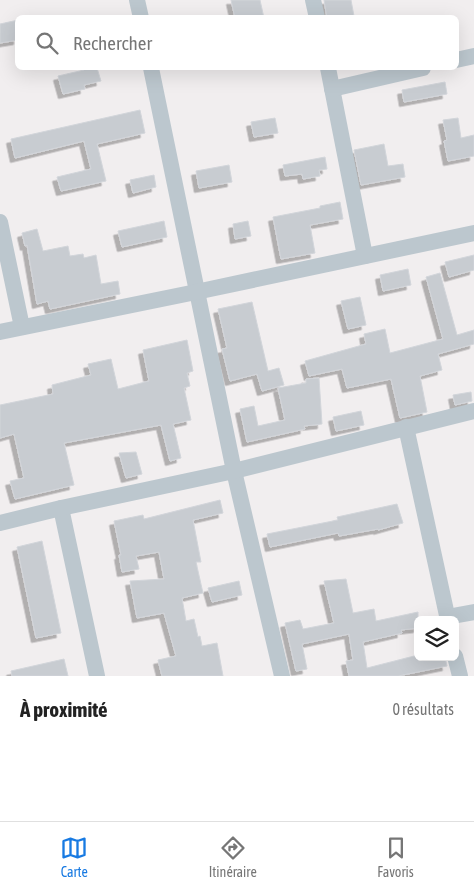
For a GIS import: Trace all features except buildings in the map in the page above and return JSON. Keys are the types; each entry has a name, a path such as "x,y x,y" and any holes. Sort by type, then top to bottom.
{"street":[{"path":"138,0 140,15"},
{"path":"313,0 316,15"},
{"path":"459,59 474,56"},
{"path":"151,70 234,471 282,676"},
{"path":"328,70 365,256"},
{"path":"332,89 414,70"},
{"path":"0,222 22,328"},
{"path":"0,332 474,232"},
{"path":"0,523 234,471 474,411"},
{"path":"406,427 446,616"},
{"path":"61,508 97,676"},
{"path":"459,616 474,612"},
{"path":"456,661 460,676"}]}
